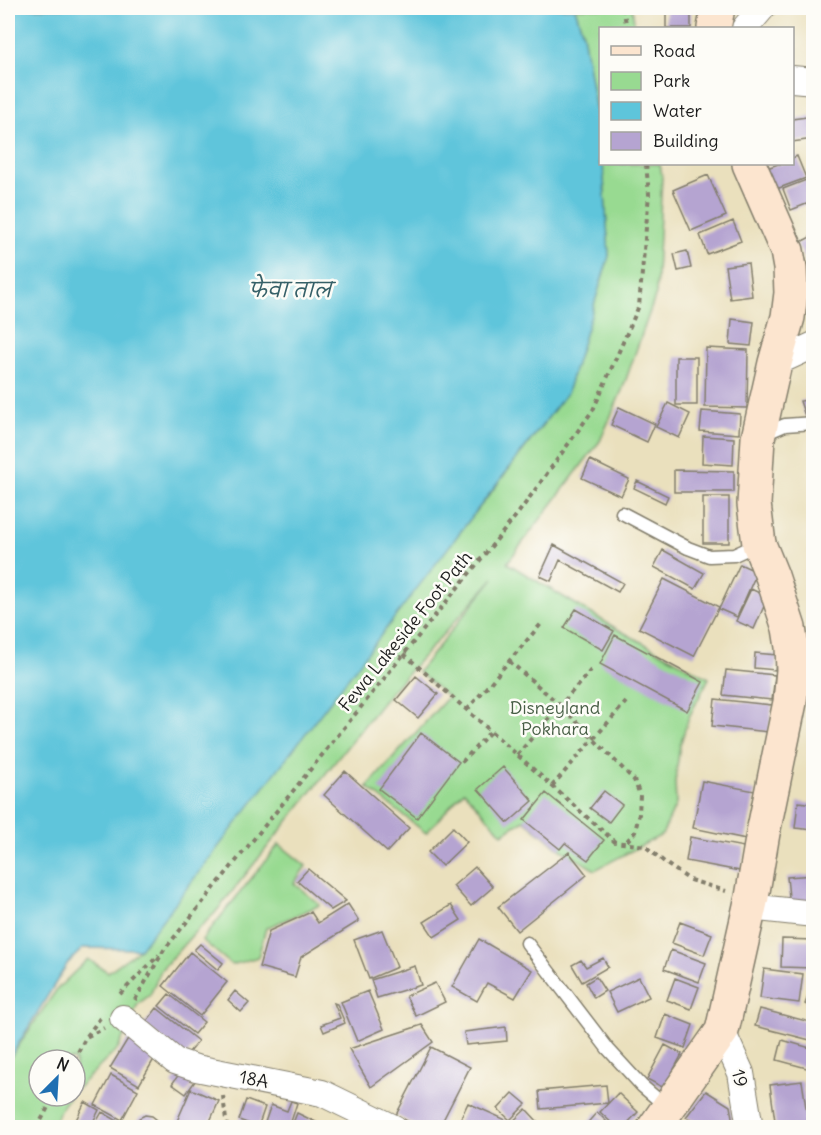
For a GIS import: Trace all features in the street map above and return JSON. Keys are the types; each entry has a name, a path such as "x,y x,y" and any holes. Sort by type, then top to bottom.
{"main road":[{"path":"714,27 718,8"},
{"path":"661,1118 722,1031 751,902 790,702 793,670 789,628 759,544 754,504 758,438 788,317 791,293 790,268 787,251 749,165"}],"street":[{"path":"746,27 762,8"},
{"path":"794,79 813,81"},
{"path":"775,363 813,345"},
{"path":"751,902 813,914"},
{"name":"18A","path":"115,1009 176,1061 196,1068 322,1093 394,1128"},
{"name":"19","path":"722,1031 741,1073 750,1128"}],"lane":[{"path":"758,438 785,425 813,423"},
{"path":"622,513 688,548 709,556 734,555 759,544"},
{"path":"527,943 608,1049 642,1086 661,1118"}],"path":[{"path":"623,8 627,27"},
{"name":"Fewa Lakeside Foot Path","path":"86,1037 115,1009 145,985 164,950 519,512 593,410 639,306 649,194 646,165"},
{"path":"467,710 542,624"},
{"path":"404,654 615,842 645,846 690,880 751,902"},
{"path":"509,661 560,705 634,780 640,795 635,832 626,842 615,842"},
{"path":"517,755 591,670"},
{"path":"552,786 626,702"},
{"path":"462,762 491,731"},
{"path":"80,1048 86,1037 115,1009 164,950"},
{"path":"219,1072 227,1128"},
{"path":"38,1128 48,1108"}],"green space":[{"path":"575,8 632,8 635,27 599,27 599,130 583,34"},
{"name":"Disneyland Pokhara","path":"603,165 660,165 662,176 656,294 623,388 600,441 507,563 617,629 709,678 689,717 680,745 675,782 676,804 662,835 595,870 560,849 524,820 502,834 464,791 426,833 367,787 448,697 418,672 494,578 389,694 215,913 161,970 150,995 138,1004 118,1049 87,1079 87,1048 27,1048 27,1108 62,1108 52,1127 8,1128 8,1061 57,989 88,959 108,972 140,949 313,719 567,393 609,256"},
{"path":"279,844 306,866 294,883 320,905 266,928 258,957 232,965 202,940"}],"water":[{"name":"फेवा ताल","path":"8,8 575,8 583,34 599,130 599,165 603,165 609,256 567,393 140,949 83,948 67,964 8,1061"}],"building":[{"path":"666,8 691,8 691,27 666,27"},
{"path":"814,116 814,139 794,142 794,119"},
{"path":"797,156 806,178 771,191 762,170 775,165 794,165 794,157"},
{"path":"708,175 726,216 691,231 673,190"},
{"path":"814,177 814,201 791,210 783,189"},
{"path":"733,221 741,241 707,254 700,235"},
{"path":"814,235 814,262 808,264 797,244"},
{"path":"687,251 691,268 678,271 674,254"},
{"path":"748,263 752,296 730,299 725,266"},
{"path":"732,319 754,322 751,346 730,344"},
{"path":"706,348 748,350 747,408 705,407"},
{"path":"676,357 697,357 697,405 676,405"},
{"path":"814,399 814,415 805,416 800,401"},
{"path":"668,403 690,414 679,438 656,427"},
{"path":"619,407 655,424 647,442 611,425"},
{"path":"702,411 740,414 739,434 700,431"},
{"path":"703,436 734,438 733,465 702,463"},
{"path":"590,460 629,479 621,496 582,478"},
{"path":"674,470 734,471 734,492 674,492"},
{"path":"637,481 668,496 665,503 634,488"},
{"path":"703,497 729,497 729,543 703,543"},
{"path":"554,545 623,583 618,592 560,560 551,581 540,576"},
{"path":"663,550 704,573 695,589 654,567"},
{"path":"740,564 757,572 737,617 719,609"},
{"path":"664,579 719,607 694,656 639,628"},
{"path":"751,589 768,597 754,629 736,621"},
{"path":"576,609 614,631 603,650 564,628"},
{"path":"615,635 703,682 687,711 600,664"},
{"path":"755,653 777,655 775,670 754,668"},
{"path":"726,670 775,675 772,700 723,695"},
{"path":"416,676 438,694 418,718 396,700"},
{"path":"715,699 772,705 769,732 712,726"},
{"path":"421,733 459,762 417,818 379,789"},
{"path":"503,767 533,801 508,823 478,789"},
{"path":"345,771 409,828 387,852 324,795"},
{"path":"702,781 755,791 746,839 693,828"},
{"path":"604,791 622,805 609,822 590,808"},
{"path":"546,793 604,840 588,860 565,843 560,849 524,820"},
{"path":"798,802 814,804 814,830 795,828"},
{"path":"453,827 467,842 442,866 428,852"},
{"path":"690,837 744,847 740,871 686,861"},
{"path":"569,852 587,875 517,931 498,907"},
{"path":"475,867 493,887 471,906 453,886"},
{"path":"308,869 346,901 331,910 297,881"},
{"path":"814,875 814,905 790,907 787,877"},
{"path":"348,904 359,921 301,957 295,977 259,967 269,931 311,912 318,923"},
{"path":"451,905 461,920 434,937 424,922"},
{"path":"680,922 712,934 704,955 672,943"},
{"path":"382,930 397,967 369,979 354,940"},
{"path":"479,939 532,970 515,998 487,983 477,1001 452,987"},
{"path":"782,939 814,940 814,968 781,967"},
{"path":"200,944 223,963 218,970 194,950"},
{"path":"671,950 706,963 699,982 664,969"},
{"path":"190,952 227,982 200,1016 163,986"},
{"path":"603,958 608,967 582,982 572,965 581,960 586,967"},
{"path":"415,966 421,985 377,998 371,980"},
{"path":"764,969 803,974 799,1003 760,998"},
{"path":"596,977 605,991 594,998 586,983"},
{"path":"639,977 649,997 617,1012 607,992"},
{"path":"675,978 699,987 691,1009 667,1000"},
{"path":"814,981 814,1008 805,1004"},
{"path":"435,983 445,1002 416,1016 406,996"},
{"path":"235,991 249,1003 241,1012 228,1000"},
{"path":"368,991 384,1029 357,1041 341,1002"},
{"path":"169,994 204,1022 194,1034 159,1006"},
{"path":"334,1003 337,1004 345,1023 324,1032 321,1025 340,1018"},
{"path":"157,1008 198,1041 185,1057 144,1025"},
{"path":"760,1009 814,1023 814,1041 755,1026"},
{"path":"665,1014 693,1025 685,1048 657,1038"},
{"path":"422,1025 433,1042 371,1087 349,1049"},
{"path":"506,1027 507,1041 466,1045 464,1032"},
{"path":"132,1032 160,1049 139,1085 110,1068"},
{"path":"782,1040 814,1049 814,1070 777,1060"},
{"path":"665,1045 682,1054 664,1088 647,1079"},
{"path":"431,1047 470,1067 439,1128 420,1128 396,1115"},
{"path":"184,1067 198,1077 186,1094 172,1084"},
{"path":"111,1075 138,1090 122,1120 95,1105"},
{"path":"802,1081 809,1128 776,1128 770,1085"},
{"path":"606,1085 608,1103 541,1109 539,1091"},
{"path":"191,1089 219,1101 207,1128 174,1128"},
{"path":"706,1091 730,1106 734,1128 709,1128 686,1117"},
{"path":"513,1093 526,1104 510,1120 498,1109"},
{"path":"618,1093 638,1112 623,1128 617,1128 600,1112"},
{"path":"246,1100 265,1107 258,1127 239,1120"},
{"path":"291,1101 297,1103 289,1128 263,1128 271,1105 287,1111"},
{"path":"87,1103 99,1110 90,1128 81,1128 74,1124 82,1108 87,1108"},
{"path":"468,1103 506,1120 502,1128 456,1128"},
{"path":"526,1109 540,1124 536,1128 506,1128"},
{"path":"102,1112 116,1120 112,1128 93,1128"},
{"path":"597,1112 613,1128 583,1128"},
{"path":"297,1113 322,1125 321,1128 291,1128"},
{"path":"145,1115 157,1120 159,1128 136,1128 139,1118"}]}
